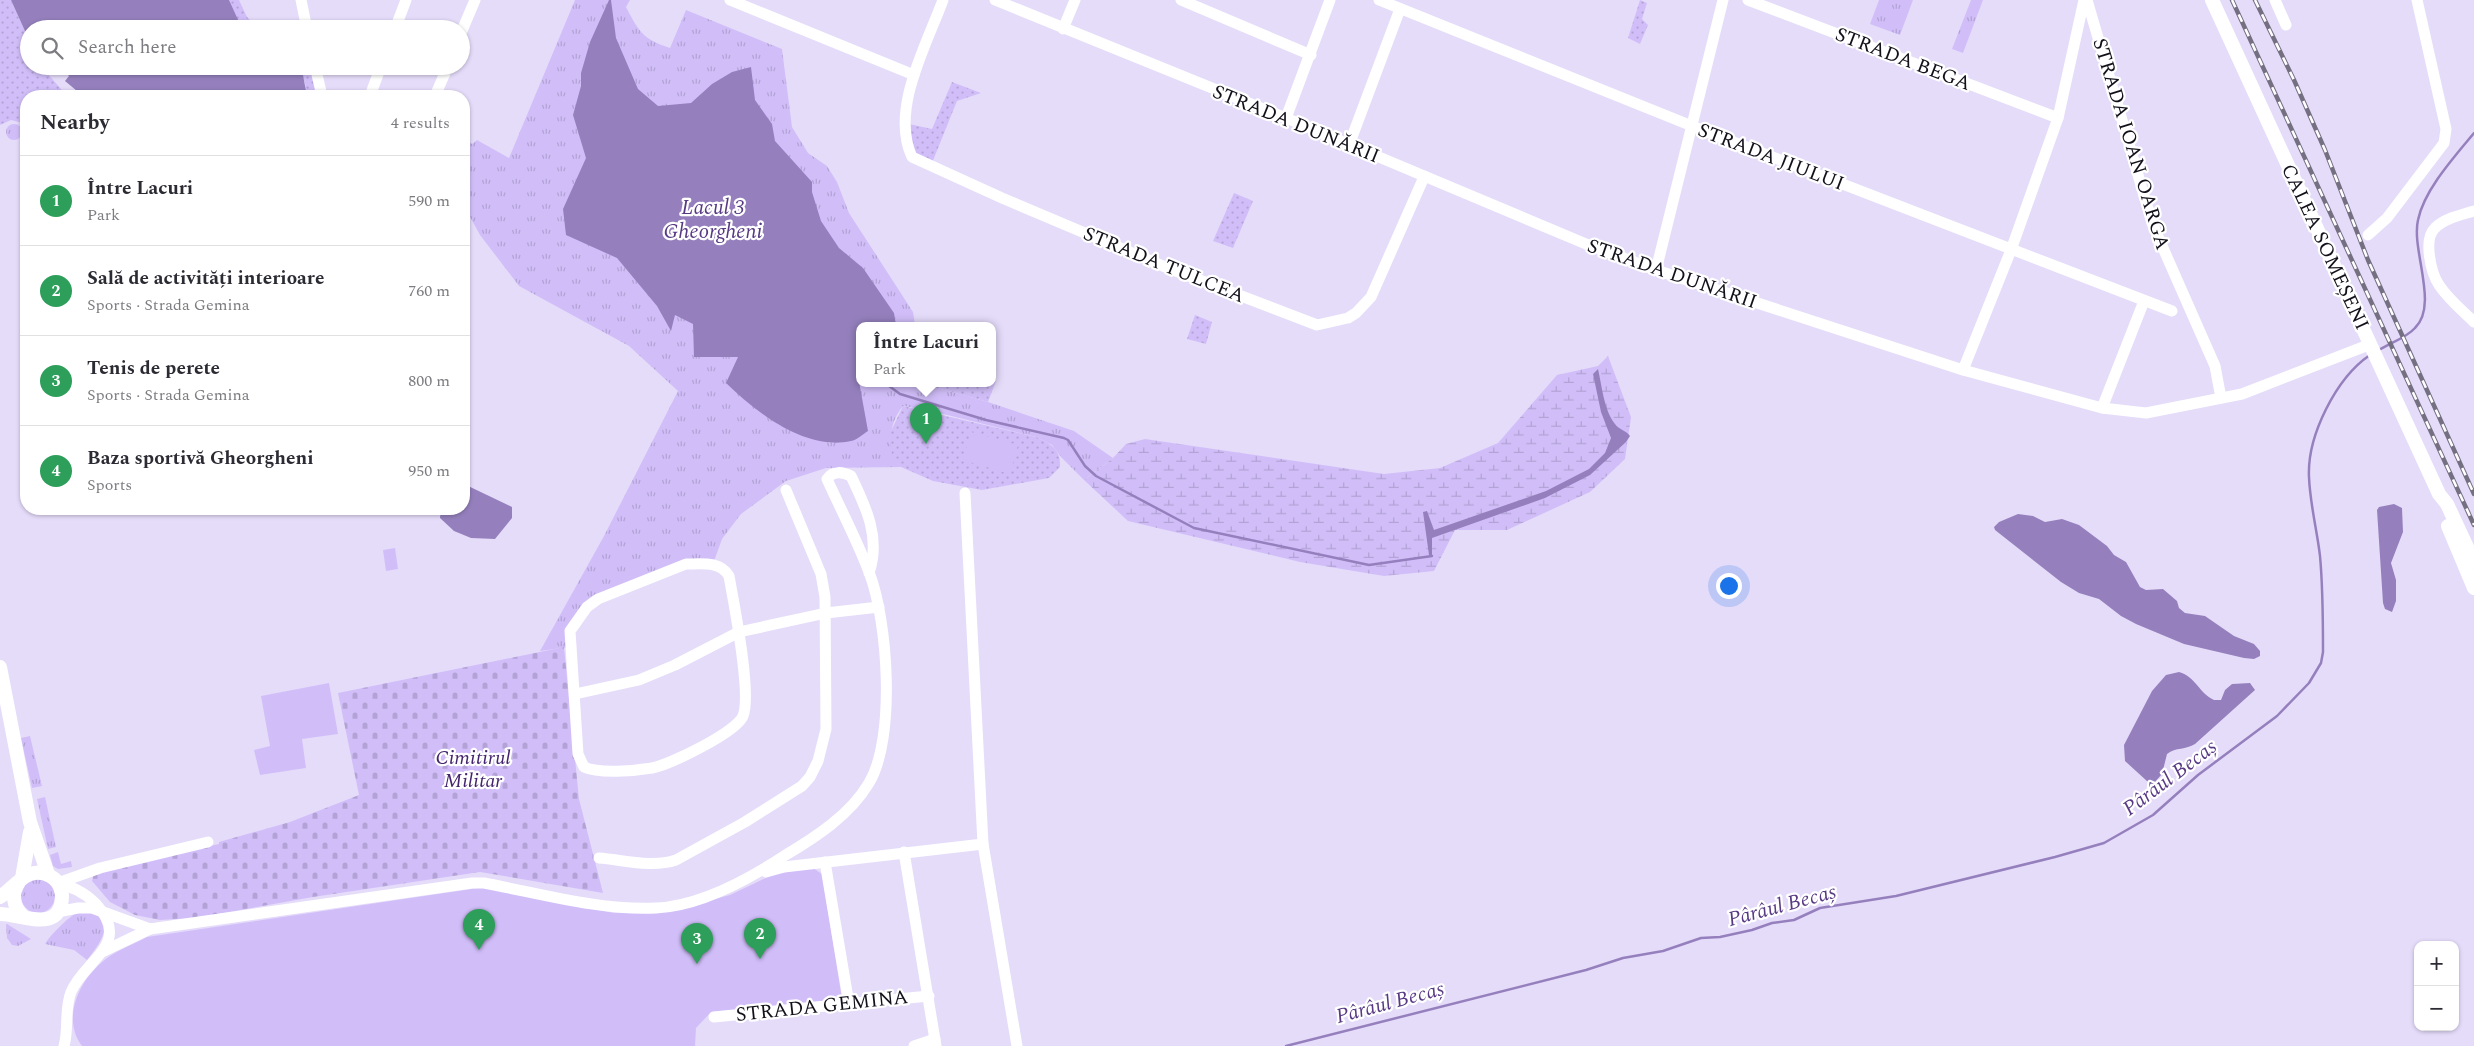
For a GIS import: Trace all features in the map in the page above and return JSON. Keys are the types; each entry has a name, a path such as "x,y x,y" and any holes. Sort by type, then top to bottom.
{"main road":[{"name":"CALEA SOMEȘENI","path":"2212,0 2439,494 2447,504 2474,562"},
{"name":"CALEA SOMEȘENI","path":"2439,494 2440,505 2474,588"},
{"path":"0,667 30,824 62,900 57,912 40,921 23,916 0,914"},
{"path":"23,916 17,909 14,900 14,890 20,880 30,824"},
{"path":"0,897 33,872 54,880"}],"street":[{"path":"301,0 305,20"},
{"path":"398,20 406,0"},
{"path":"467,20 475,0"},
{"path":"730,0 914,75"},
{"name":"STRADA TULCEA","path":"943,0 905,103 904,116 909,150 912,157 918,162 1163,266 1317,325 1338,322 1348,318 1356,313 1371,297 1424,177"},
{"name":"STRADA DUNĂRII","path":"995,0 1286,118 1586,244 1656,270 1963,370 2102,408 2146,413 2242,394 2371,345"},
{"path":"1063,29 1075,0"},
{"path":"1181,0 1312,55"},
{"path":"1286,118 1312,55 1330,0"},
{"name":"STRADA JIULUI","path":"1379,0 1692,126 2172,311"},
{"path":"1656,270 1723,0"},
{"name":"STRADA BEGA","path":"1748,0 2058,118"},
{"path":"1963,370 2011,250 2058,118 2086,0"},
{"name":"STRADA IOAN OARGA","path":"2086,0 2152,223 2215,366 2221,398"},
{"path":"2275,0 2286,26"},
{"path":"2368,235 2387,218 2444,143 2446,129 2417,0"},
{"path":"1349,145 1400,9"},
{"path":"317,75 321,90"},
{"path":"372,90 378,75"},
{"path":"438,90 444,75"},
{"path":"2474,211 2448,219 2436,227 2429,234 2428,242 2438,284 2451,300 2474,322"},
{"path":"2102,408 2144,301"},
{"path":"757,874 801,846 847,812 869,783 881,758 885,725 886,665 879,607 869,573 827,479 834,473 839,472 851,476 870,517 874,559 869,573"},
{"path":"599,858 652,863 666,863 676,860 745,822 802,786 810,777 818,761 826,729 826,613 821,574 786,490"},
{"path":"965,493 983,844 1016,1046"},
{"path":"686,564 713,564 726,571 729,576 739,632 744,688 743,716 737,725 728,732 670,762 653,768 594,771 584,767 578,754 575,694 569,642 570,631 587,607 598,599 686,564"},
{"path":"575,694 639,680 675,666 739,632 826,613 879,607"},
{"path":"54,880 208,842"},
{"path":"65,1044 66,1012 70,994 85,971 104,951 150,929 472,883 484,883 616,907 658,908 672,906 715,892 757,874 784,867 983,844"},
{"path":"904,852 929,996 935,1043 914,1046"},
{"path":"825,862 849,1004"},
{"path":"54,880 78,890 101,910 110,930 104,951"},
{"path":"57,912 78,908 101,910 150,929"},
{"name":"STRADA GEMINA","path":"714,1017 929,996"}],"green space":[{"path":"0,0 11,0 20,20 20,75 52,75 66,90 20,90 20,122 11,120 0,125"},
{"path":"229,0 239,0 250,20 237,20"},
{"path":"575,0 630,0 626,7 643,34 670,48 686,10 782,49 792,127 808,153 827,166 837,182 849,213 913,312 915,322 856,322 856,387 934,387 988,402 1074,431 1113,458 1084,480 1052,445 1036,437 927,410 903,406 894,421 891,436 894,452 901,467 826,468 786,481 741,514 722,539 713,564 686,564 587,607 569,647 540,651 604,536 678,391 629,346 519,286 480,235 470,217 470,143 472,144 477,140 509,158"},
{"path":"1640,0 1647,3 1642,19 1648,25 1640,44 1628,38"},
{"path":"1879,0 1913,0 1900,35 1870,24"},
{"path":"1971,0 1983,0 1963,53 1952,49"},
{"path":"302,75 313,75 315,90 306,90"},
{"path":"952,82 981,93 957,101 932,163 914,152 909,124 932,129"},
{"path":"11,124 20,126 20,138 11,140 6,135 6,129"},
{"path":"1234,193 1253,201 1233,248 1213,241"},
{"path":"1195,315 1212,322 1206,344 1187,339"},
{"path":"1608,356 1631,417 1625,459 1590,492 1507,530 1455,530 1434,571 1384,576 1300,562 1128,521 1084,480 1113,458 1126,444 1145,439 1384,474 1440,468 1498,443 1557,375 1598,366"},
{"path":"934,387 994,387 988,402"},
{"path":"903,406 1036,437 1057,451 1060,467 1049,478 982,490 933,481 901,467 892,455 889,435"},
{"path":"971,432 1018,445 1010,474 963,460"},
{"path":"395,548 398,569 386,571 383,550"},
{"name":"Cimitirul Militar","path":"564,647 579,799 603,893 480,872 313,897 195,918 160,920 135,915 110,902 92,881 94,873 219,844 219,842 290,822 359,795 338,693"},
{"path":"329,683 338,734 302,739 306,768 260,775 254,750 270,746 261,696"},
{"path":"30,736 42,786 32,788 21,738"},
{"path":"45,797 56,847 48,849 37,799"},
{"path":"58,852 61,864 71,861 72,867 58,869 53,866 50,855"},
{"path":"813,868 822,874 842,999 711,1012 696,1028 695,1046 82,1046 76,1036 73,1025 75,1002 79,991 92,972 110,956 147,937 485,887 614,913 672,910 730,895 774,874"},
{"path":"38,879 45,880 50,884 54,889 54,903 50,908 45,912 38,913 31,912 26,908 22,903 21,896 22,889 26,884 31,880"},
{"path":"82,910 98,914 103,919 105,925 102,938 87,960 74,950 45,944 62,924"},
{"path":"6,924 31,939 18,946 12,945 7,938"}],"water":[{"path":"11,0 229,0 238,20 20,20"},
{"name":"Lacul 3 Gheorgheni","path":"609,0 611,0 616,38 638,89 658,106 691,103 712,84 732,72 751,67 755,100 772,124 775,141 812,182 812,192 821,221 839,248 863,268 894,313 896,322 856,322 856,387 860,387 868,431 851,441 834,443 799,435 767,417 738,395 726,383 738,357 694,357 693,324 675,315 671,331 657,306 617,258 566,235 563,209 586,158 573,115 581,86 581,73 590,42"},
{"path":"52,75 303,75 306,90 66,90"},
{"path":"1598,369 1608,412 1617,426 1630,436 1626,442 1590,475 1545,498 1432,538 1432,556 1429,555 1423,512 1427,511 1434,530 1546,491 1589,469 1605,453 1611,438 1601,412 1593,374"},
{"path":"470,487 512,507 512,518 495,539 471,538 454,531 440,518 440,515 470,515"},
{"path":"2394,504 2402,508 2403,532 2391,563 2396,580 2396,601 2392,612 2385,609 2383,603 2377,510 2379,507"},
{"path":"2018,514 2033,516 2045,522 2062,519 2079,525 2107,546 2114,555 2126,562 2140,587 2146,590 2163,589 2177,601 2179,608 2185,613 2205,616 2234,636 2254,644 2260,651 2260,656 2254,659 2244,658 2184,644 2136,624 2121,616 2099,599 2079,593 2061,582 1995,530 1994,527 1999,522"},
{"path":"2179,672 2194,681 2214,700 2221,700 2225,690 2232,684 2250,683 2255,690 2195,744 2167,754 2162,774 2155,782 2148,782 2125,761 2124,745 2152,691 2166,675"}],"pier":[{"path":"49,75 68,75 65,81 76,90 62,90"}],"waterway":[{"name":"Pârâul Becaș","path":"2379,350 2403,338 2415,328 2422,318 2425,306 2425,292 2417,232 2421,209 2433,185 2474,133"},
{"name":"Pârâul Becaș","path":"1286,1046 1586,970 1623,958 1663,951 1701,938 1720,937 1752,930 1772,923 1794,920 1820,908 1896,896 2055,857 2104,843 2153,815 2198,775 2277,716 2309,683 2321,663 2323,652 2322,580 2312,507 2309,477 2310,461 2318,426 2335,393 2346,378 2370,355"},
{"path":"890,387 900,394 986,420 1064,438 1068,440 1085,466 1096,476 1194,528 1369,565 1432,556"}],"railway":[{"path":"2232,0 2474,525"},
{"path":"2255,0 2294,80 2325,150 2368,260 2474,494"}],"place":[{"name":"Între Lacuri","path":"926,444"},
{"name":"Baza sportivă Gheorgheni","path":"479,950"},
{"name":"Sală de activități interioare","path":"760,959"},
{"name":"Tenis de perete","path":"697,964"}]}
